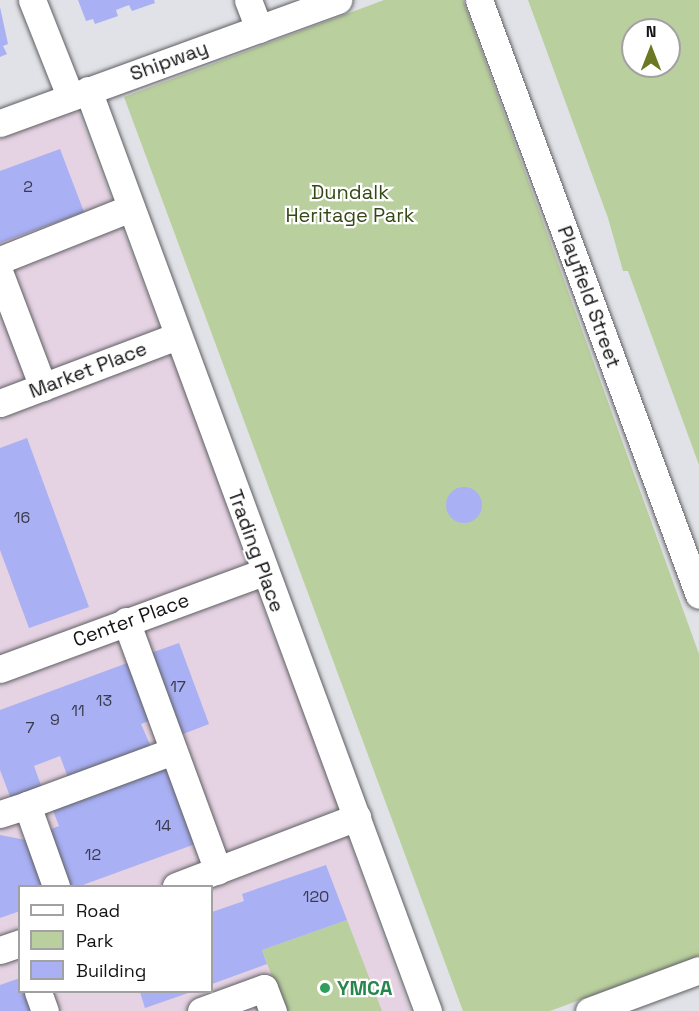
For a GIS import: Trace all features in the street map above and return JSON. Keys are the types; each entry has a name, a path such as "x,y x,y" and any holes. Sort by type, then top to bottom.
{"street":[{"name":"Trading Place","path":"32,0 79,93 131,208 263,572 428,1011"},
{"path":"248,0 259,29"},
{"name":"Shipway","path":"0,123 338,0"},
{"name":"Playfield Street","path":"479,0 699,595"},
{"path":"0,260 131,208"},
{"path":"0,274 43,387"},
{"name":"Market Place","path":"0,403 177,336"},
{"name":"Center Place","path":"0,669 263,572"},
{"path":"126,621 218,871"},
{"path":"0,814 173,751"},
{"path":"27,805 56,885"},
{"path":"179,885 357,817"},
{"path":"0,950 18,944"},
{"path":"589,1011 699,970"},
{"path":"201,1011 264,988 273,1011"},
{"path":"38,993 45,1011"}],"shaded area":[{"path":"75,104 160,328 170,343 253,583 341,807 330,811 338,833 346,831 410,1011 0,1011 0,132"}],"green space":[{"name":"Dundalk Heritage Park","path":"384,0 463,0 699,654 699,956 550,1011 463,1011 124,97"},
{"path":"528,0 699,0 699,465 628,271 623,271 608,218"},
{"name":"YMCA","path":"347,920 382,1011 285,1011 262,950"}],"building":[{"path":"78,0 154,0 155,3 132,11 129,5 116,10 118,16 95,24 93,19 86,21"},
{"path":"0,7 8,44 3,46 7,54 0,57"},
{"path":"60,149 84,212 0,243 0,171"},
{"path":"27,438 89,607 29,628 0,550 0,448"},
{"path":"464,487 477,492 482,505 477,518 464,523 451,518 446,505 451,492"},
{"path":"179,643 209,724 178,736 148,654"},
{"path":"130,662 151,720 141,724 151,747 68,778 60,756 34,766 42,788 11,799 0,770 0,710"},
{"path":"162,764 171,770 198,843 83,885 70,885 49,830 59,826 51,805"},
{"path":"0,835 31,841 46,885 18,885 18,912 0,918"},
{"path":"326,865 347,920 262,950 267,964 213,984 213,912 244,901 242,894"},
{"path":"18,979 18,993 28,993 36,1011 0,1011 0,985"},
{"path":"140,993 188,993 145,1008"}],"place":[{"name":"YMCA","path":"325,988"}]}
